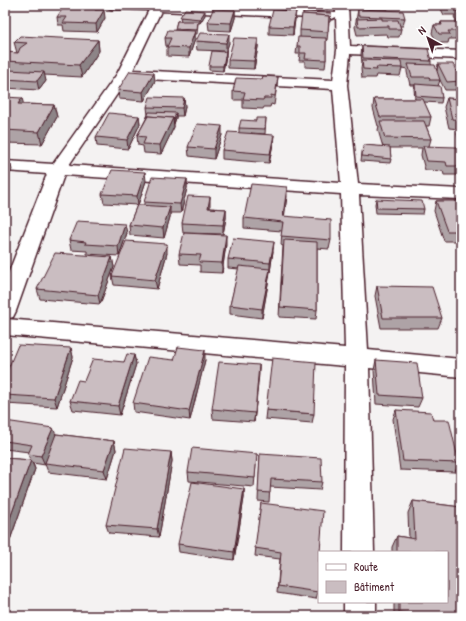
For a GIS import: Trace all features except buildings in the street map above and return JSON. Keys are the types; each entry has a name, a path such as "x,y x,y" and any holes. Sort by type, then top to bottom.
{"street":[{"path":"111,5 342,10 344,50 340,85 350,189 357,358 359,551"},
{"path":"5,311 57,170 124,74 158,6"},
{"path":"344,50 461,55"},
{"path":"124,74 340,85"},
{"path":"5,166 350,189 461,194"},
{"path":"5,327 461,368"},
{"path":"360,603 360,616"}]}
